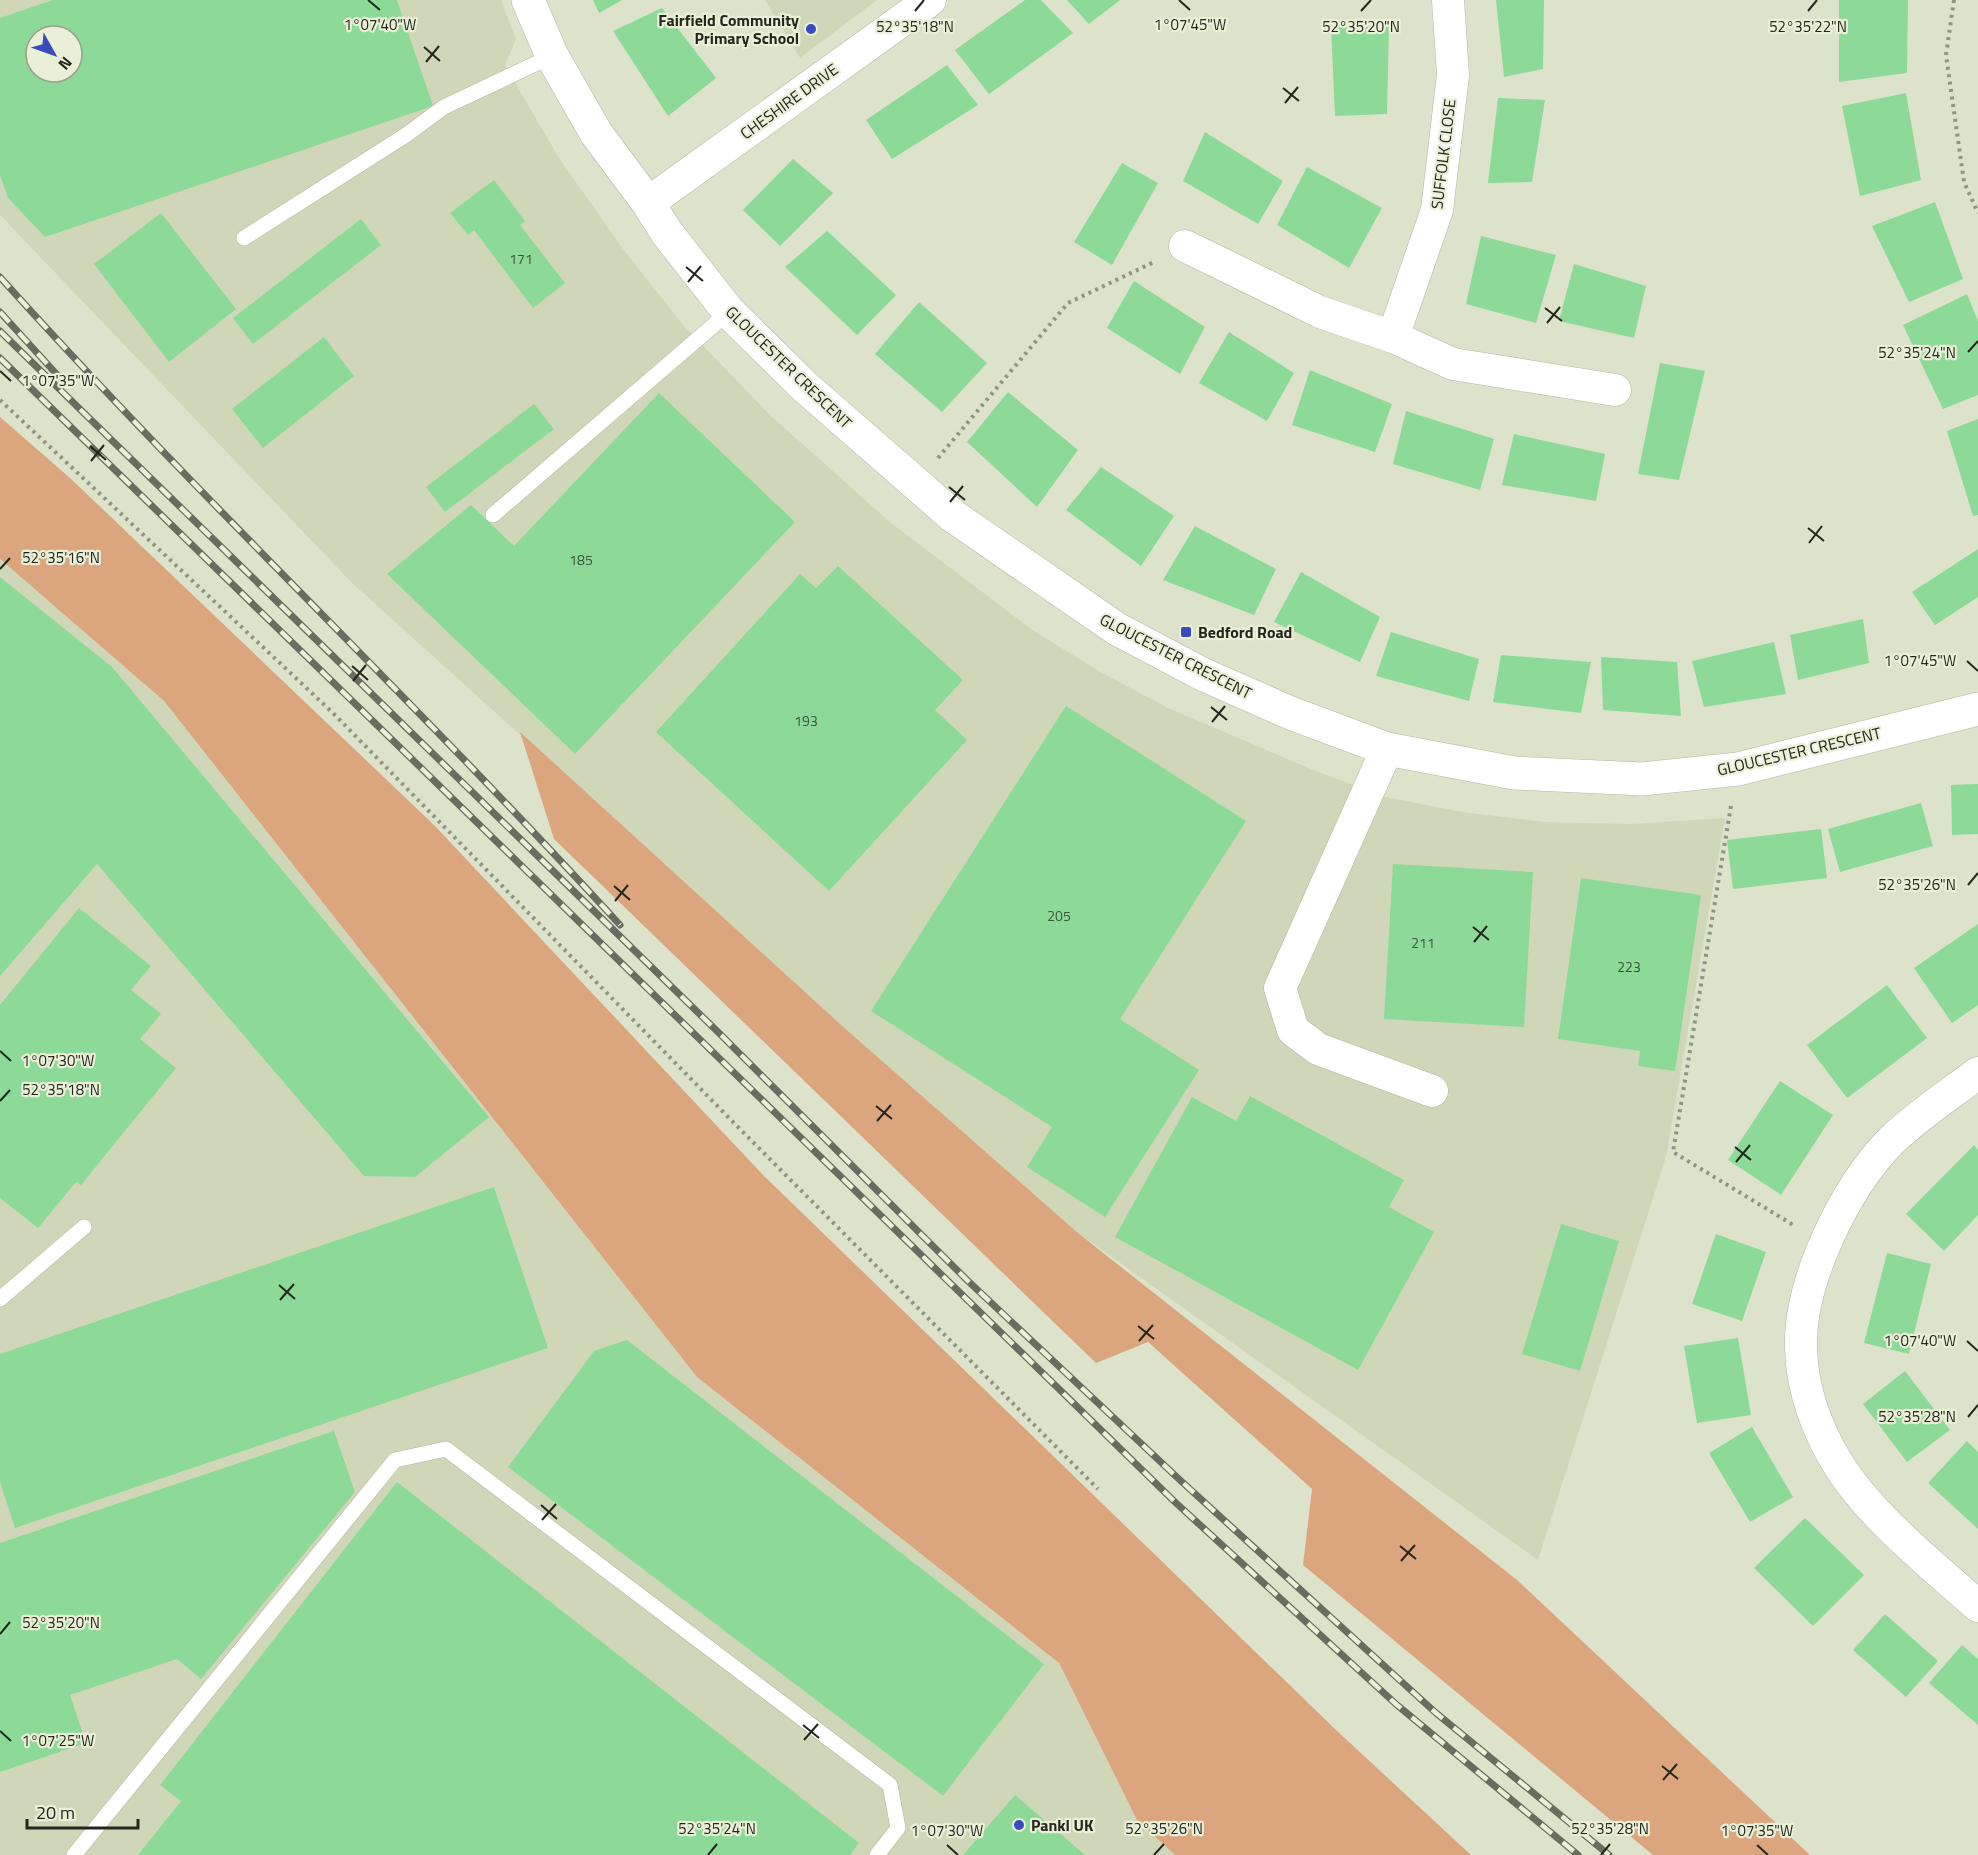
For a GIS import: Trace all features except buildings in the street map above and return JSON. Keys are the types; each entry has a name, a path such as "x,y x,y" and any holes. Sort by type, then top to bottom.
{"street":[{"name":"GLOUCESTER CRESCENT","path":"528,0 552,56 596,133 648,203 667,233 729,312 804,386 953,516 1117,629 1204,675 1263,701 1387,749 1514,773 1642,779 1738,769 1978,709"},
{"name":"CHESHIRE DRIVE","path":"648,203 930,0"},
{"name":"SUFFOLK CLOSE","path":"1394,337 1437,210 1453,75 1448,0"},
{"path":"1185,246 1320,312 1394,337 1453,364 1615,390"},
{"path":"1387,749 1280,988 1293,1030 1318,1049 1432,1091"},
{"path":"1978,1073 1891,1141 1854,1189 1824,1244 1806,1300 1801,1348 1809,1399 1821,1434 1839,1466 1883,1519 1978,1606"}],"lane":[{"path":"244,238 405,135 444,107 552,56"},
{"path":"493,515 729,312"},
{"path":"0,1299 84,1227"},
{"path":"74,1855 395,1460 446,1449 890,1785 898,1828 877,1855"}],"path":[{"path":"1954,0 1946,55 1964,182 1978,213"},
{"path":"947,466 938,459 1068,303 1185,246"},
{"path":"0,400 333,713 734,1123 1098,1489"},
{"path":"1738,769 1673,1152 1824,1244"}],"shaded area":[{"path":"0,0 501,0 516,39 505,65 559,158 623,249 684,326 770,415 891,523 1034,631 1099,671 1168,708 1311,769 1386,797 1462,812 1545,822 1631,824 1725,818 1666,1157 1538,1560 1078,1233 840,1024 352,583 0,215"},
{"name":"Fairfield Community Primary School","path":"765,0 877,0 800,58"},
{"path":"0,417 70,478 434,825 764,1176 1336,1730 1471,1855 1175,1855 1137,1820 1059,1663 697,1377 164,701 0,559"},
{"path":"0,559 164,701 697,1377 1059,1663 1137,1820 1175,1855 0,1855"},
{"path":"520,732 840,1024 1078,1233 1517,1580 1810,1855 1653,1855 1303,1565 1312,1489 1148,1342 1096,1363 554,839"}],"railway":[{"path":"0,277 153,441 466,762 620,925"},
{"path":"0,312 60,378"},
{"path":"0,331 720,1034 968,1281 1181,1481 1436,1713 1609,1855"},
{"path":"0,358 1176,1503 1397,1705 1578,1855"}],"place":[{"name":"Fairfield Community Primary School","path":"811,29"},
{"name":"Bedford Road","path":"1186,632"},
{"name":"Pankl UK","path":"1019,1825"}]}
